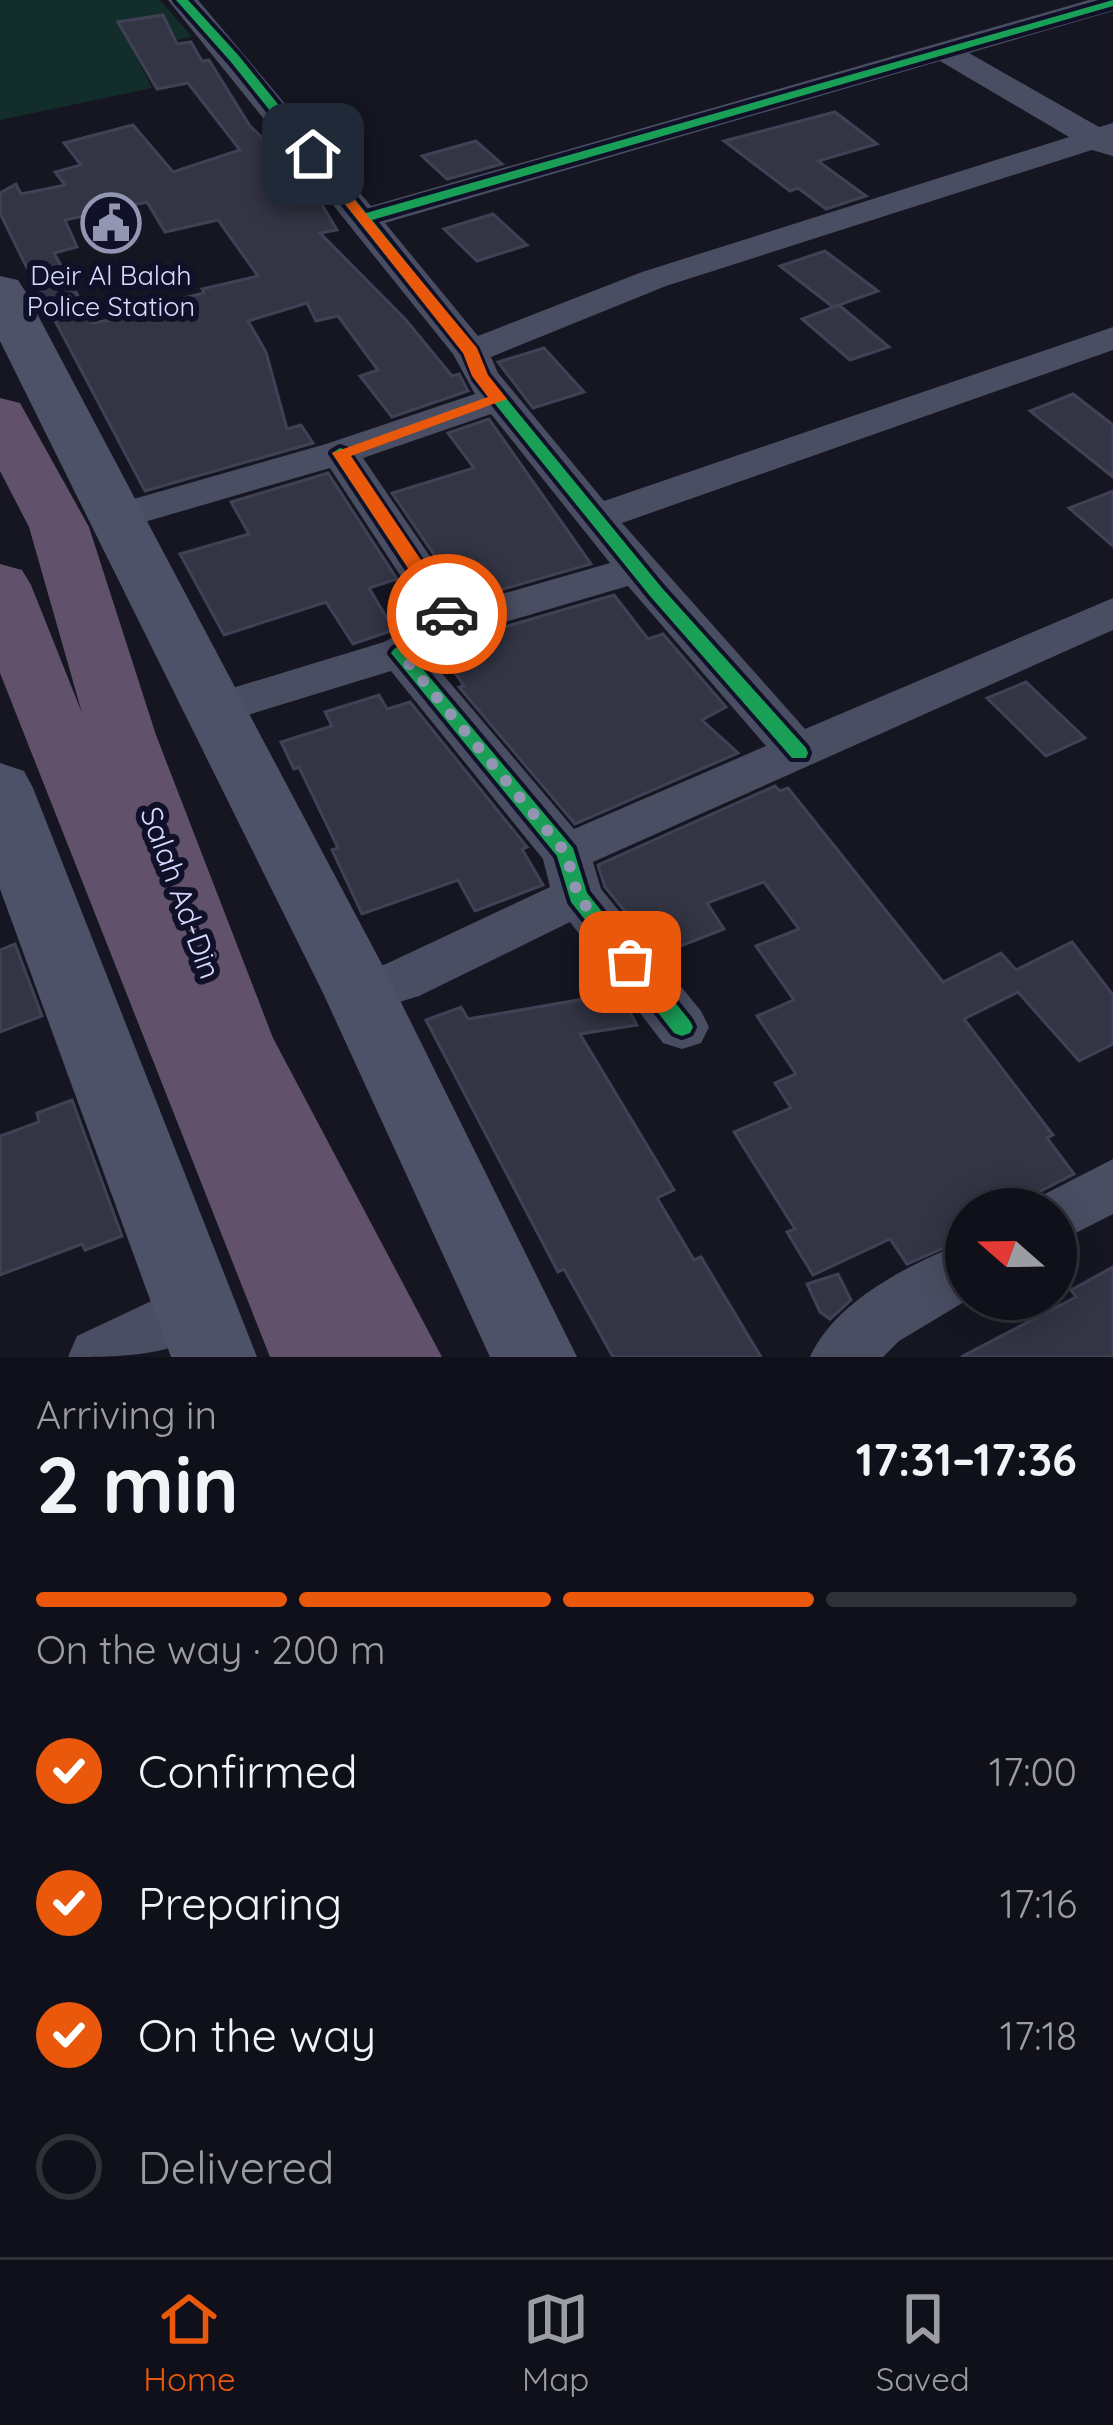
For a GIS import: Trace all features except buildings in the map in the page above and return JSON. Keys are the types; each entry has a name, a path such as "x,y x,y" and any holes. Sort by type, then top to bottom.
{"highway":[{"name":"Salah Ad-Din","path":"0,415 59,527 122,735 236,1044 397,1357"},
{"name":"Salah Ad-Din","path":"0,585 56,734 315,1357"}],"main road":[{"path":"0,291 361,994 534,1357"},
{"path":"0,788 18,907 112,1082 205,1333"}],"street":[{"path":"182,0 365,218 471,352 480,376 498,399 799,753"},
{"path":"365,218 1113,2"},
{"path":"944,51 1107,140"},
{"path":"471,352 654,279 1107,140"},
{"path":"596,518 1113,338"},
{"path":"116,517 340,453 498,399"},
{"path":"340,453 453,623"},
{"path":"212,710 400,653 453,623 639,569"},
{"path":"361,994 400,981 572,875 799,753 1113,613"},
{"path":"400,653 572,875 682,1028"},
{"path":"1077,1205 1113,1184"},
{"path":"841,1357 878,1321 945,1281"},
{"path":"99,1357 205,1333"}],"green space":[{"path":"0,0 160,0 192,37 132,48 152,88 0,120"}],"cycle path":[{"path":"182,0 471,352 480,376 656,592 799,753"},
{"path":"365,218 1113,2"},
{"path":"340,453 453,623 400,653 566,853 578,896 682,1027"}],"way so far":[{"path":"447,614 453,623 400,653 566,853 578,896 630,962"}],"place":[{"name":"Deir Al Balah Police Station","path":"111,223"}],"route":[{"path":"313,154 471,352 480,376 498,399 340,453 447,614"}]}
